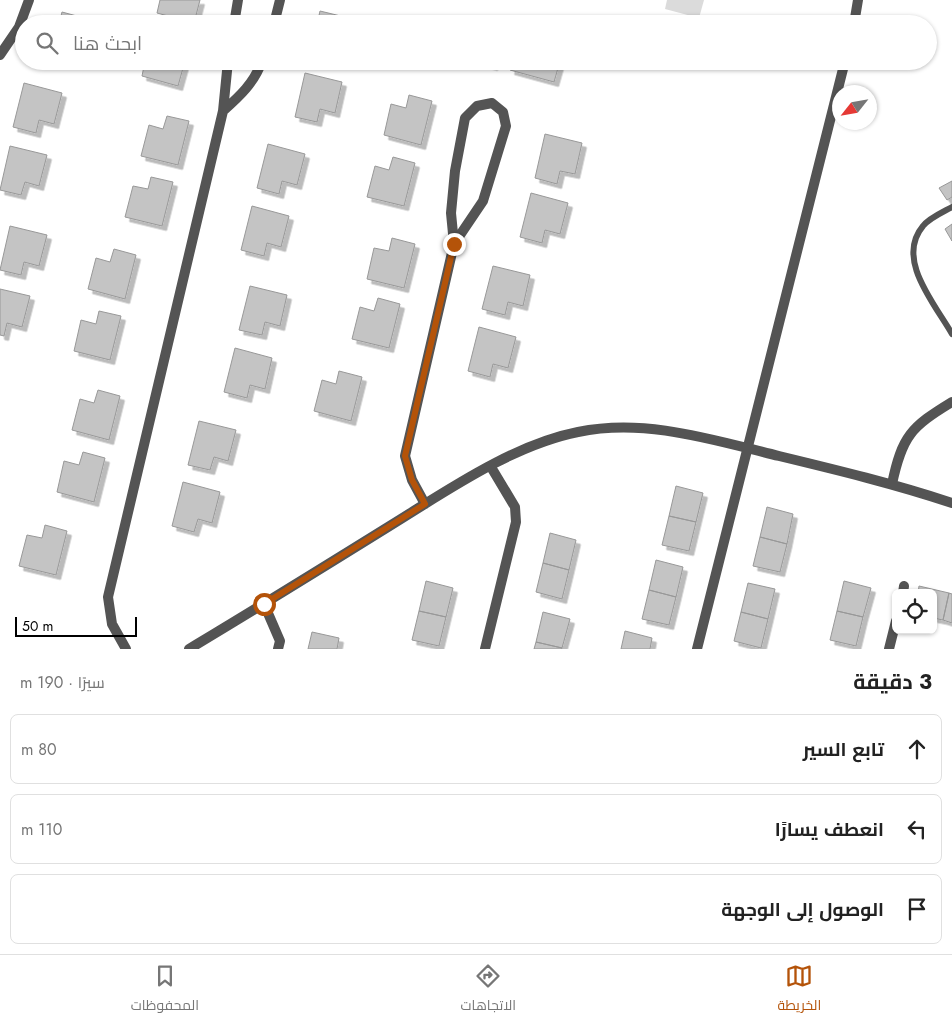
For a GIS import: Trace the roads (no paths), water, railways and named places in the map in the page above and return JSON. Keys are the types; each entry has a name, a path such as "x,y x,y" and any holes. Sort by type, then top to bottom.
{"street":[{"path":"23,15 28,0"},
{"path":"236,15 238,0"},
{"path":"276,15 280,0"},
{"path":"856,15 858,0"},
{"path":"0,55 15,33"},
{"path":"126,649 112,624 108,597 223,110 227,70"},
{"path":"223,110 246,91 259,70"},
{"path":"697,649 843,70"},
{"path":"425,504 412,480 405,456 454,244 451,213 455,171 465,118 477,106 492,103 503,112 506,126 483,201 454,244"},
{"path":"892,484 897,459 910,432 952,402"},
{"path":"189,649 425,504 491,467 533,445 578,432 626,427 682,432 892,484 952,503"},
{"path":"485,649 516,522 515,507 491,467"},
{"path":"264,604 280,641 278,649"},
{"path":"889,649 893,634"}],"lane":[{"path":"952,207 924,224 915,237 912,251 914,269 952,334"}]}
